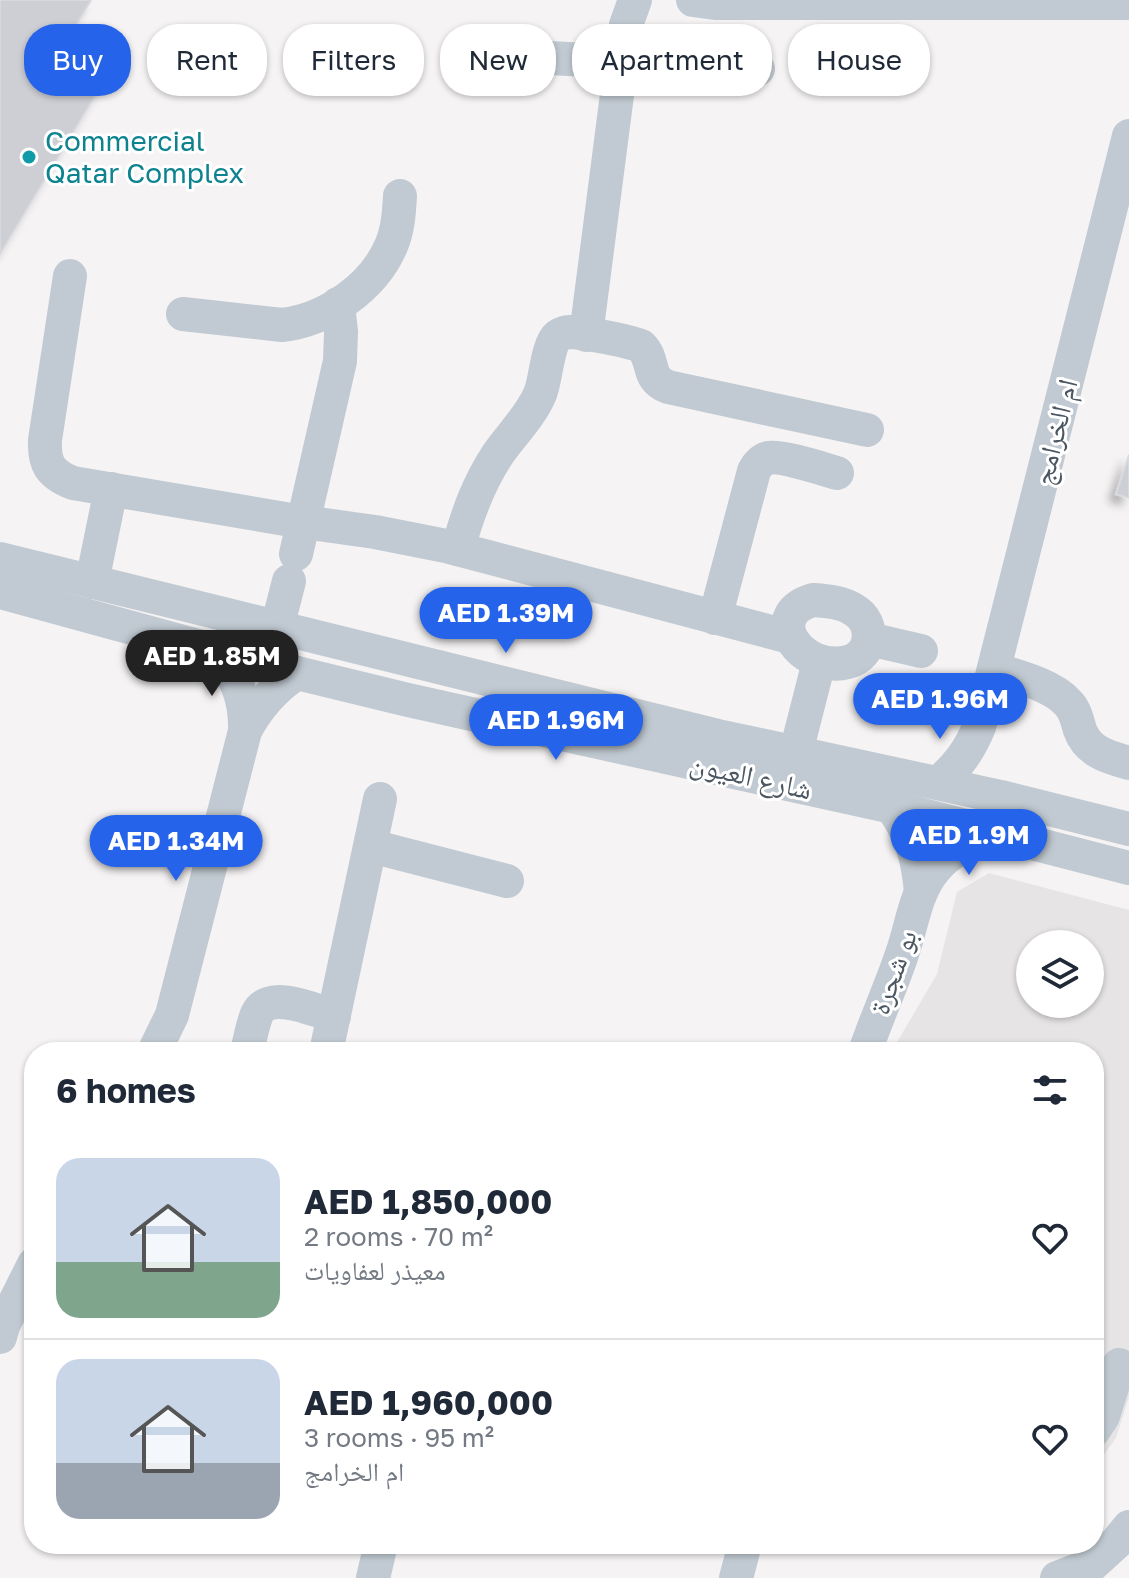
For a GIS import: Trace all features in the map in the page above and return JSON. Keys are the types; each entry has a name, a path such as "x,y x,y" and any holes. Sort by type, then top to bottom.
{"street":[{"path":"626,24 635,0"},
{"path":"693,0 715,3 1129,3"},
{"path":"586,335 617,96"},
{"name":"ام الخرامج","path":"938,783 956,768 970,749 979,727 1119,226 1129,136"},
{"path":"183,314 282,325 313,318 338,304 378,268 391,246 398,221 400,196"},
{"path":"70,276 45,440 45,454 50,468 60,478 111,489 296,552 375,532 458,549 790,637"},
{"path":"277,628 340,361 338,304"},
{"path":"458,549 470,508 489,469 530,412 545,380 552,345 564,333 641,346 649,357 655,379 668,387 867,430"},
{"path":"715,618 758,465 769,457 776,457 837,473"},
{"path":"92,582 111,489"},
{"name":"شارع العيون","path":"0,559 718,736 1001,797 1129,829"},
{"name":"شارع العيون","path":"0,592 297,673 892,807 1129,868"},
{"path":"813,600 828,601 856,610 867,622 869,639 862,655 854,660 837,664 819,662 799,650 788,629 798,607 813,600"},
{"path":"869,639 921,651"},
{"path":"159,1042 172,1015 245,731 243,698 228,666 216,651"},
{"path":"796,752 819,662"},
{"path":"994,669 1060,695 1070,704 1090,746 1104,756 1129,763"},
{"path":"245,731 269,695 297,673"},
{"name":"ام الخرامج","path":"979,727 983,752 1001,797"},
{"path":"328,1042 380,799"},
{"name":"بو شجرة","path":"892,807 905,825 914,846 921,892"},
{"name":"بو شجرة","path":"869,1042 902,954 921,892 934,869 953,853 975,841 999,835"},
{"path":"371,846 507,881"},
{"path":"250,1042 257,1014 267,1004 281,1001 334,1016"},
{"path":"878,1015 889,1042"},
{"path":"0,1337 24,1284"},
{"path":"1104,1413 1119,1365"},
{"path":"1057,1578 1091,1571 1129,1527"},
{"path":"373,1578 379,1554"},
{"path":"736,1578 742,1554"}],"shaded area":[{"path":"989,873 1129,910 1129,1397 1116,1438 1104,1454 1104,1042 897,1042 937,974 957,892"}],"building":[{"name":"Commercial Qatar Complex","path":"0,0 91,0 77,24 24,24 24,96 95,96 0,254"},
{"path":"1129,455 1129,498 1116,494"}],"place":[{"name":"Commercial Qatar Complex","path":"29,157"}]}
